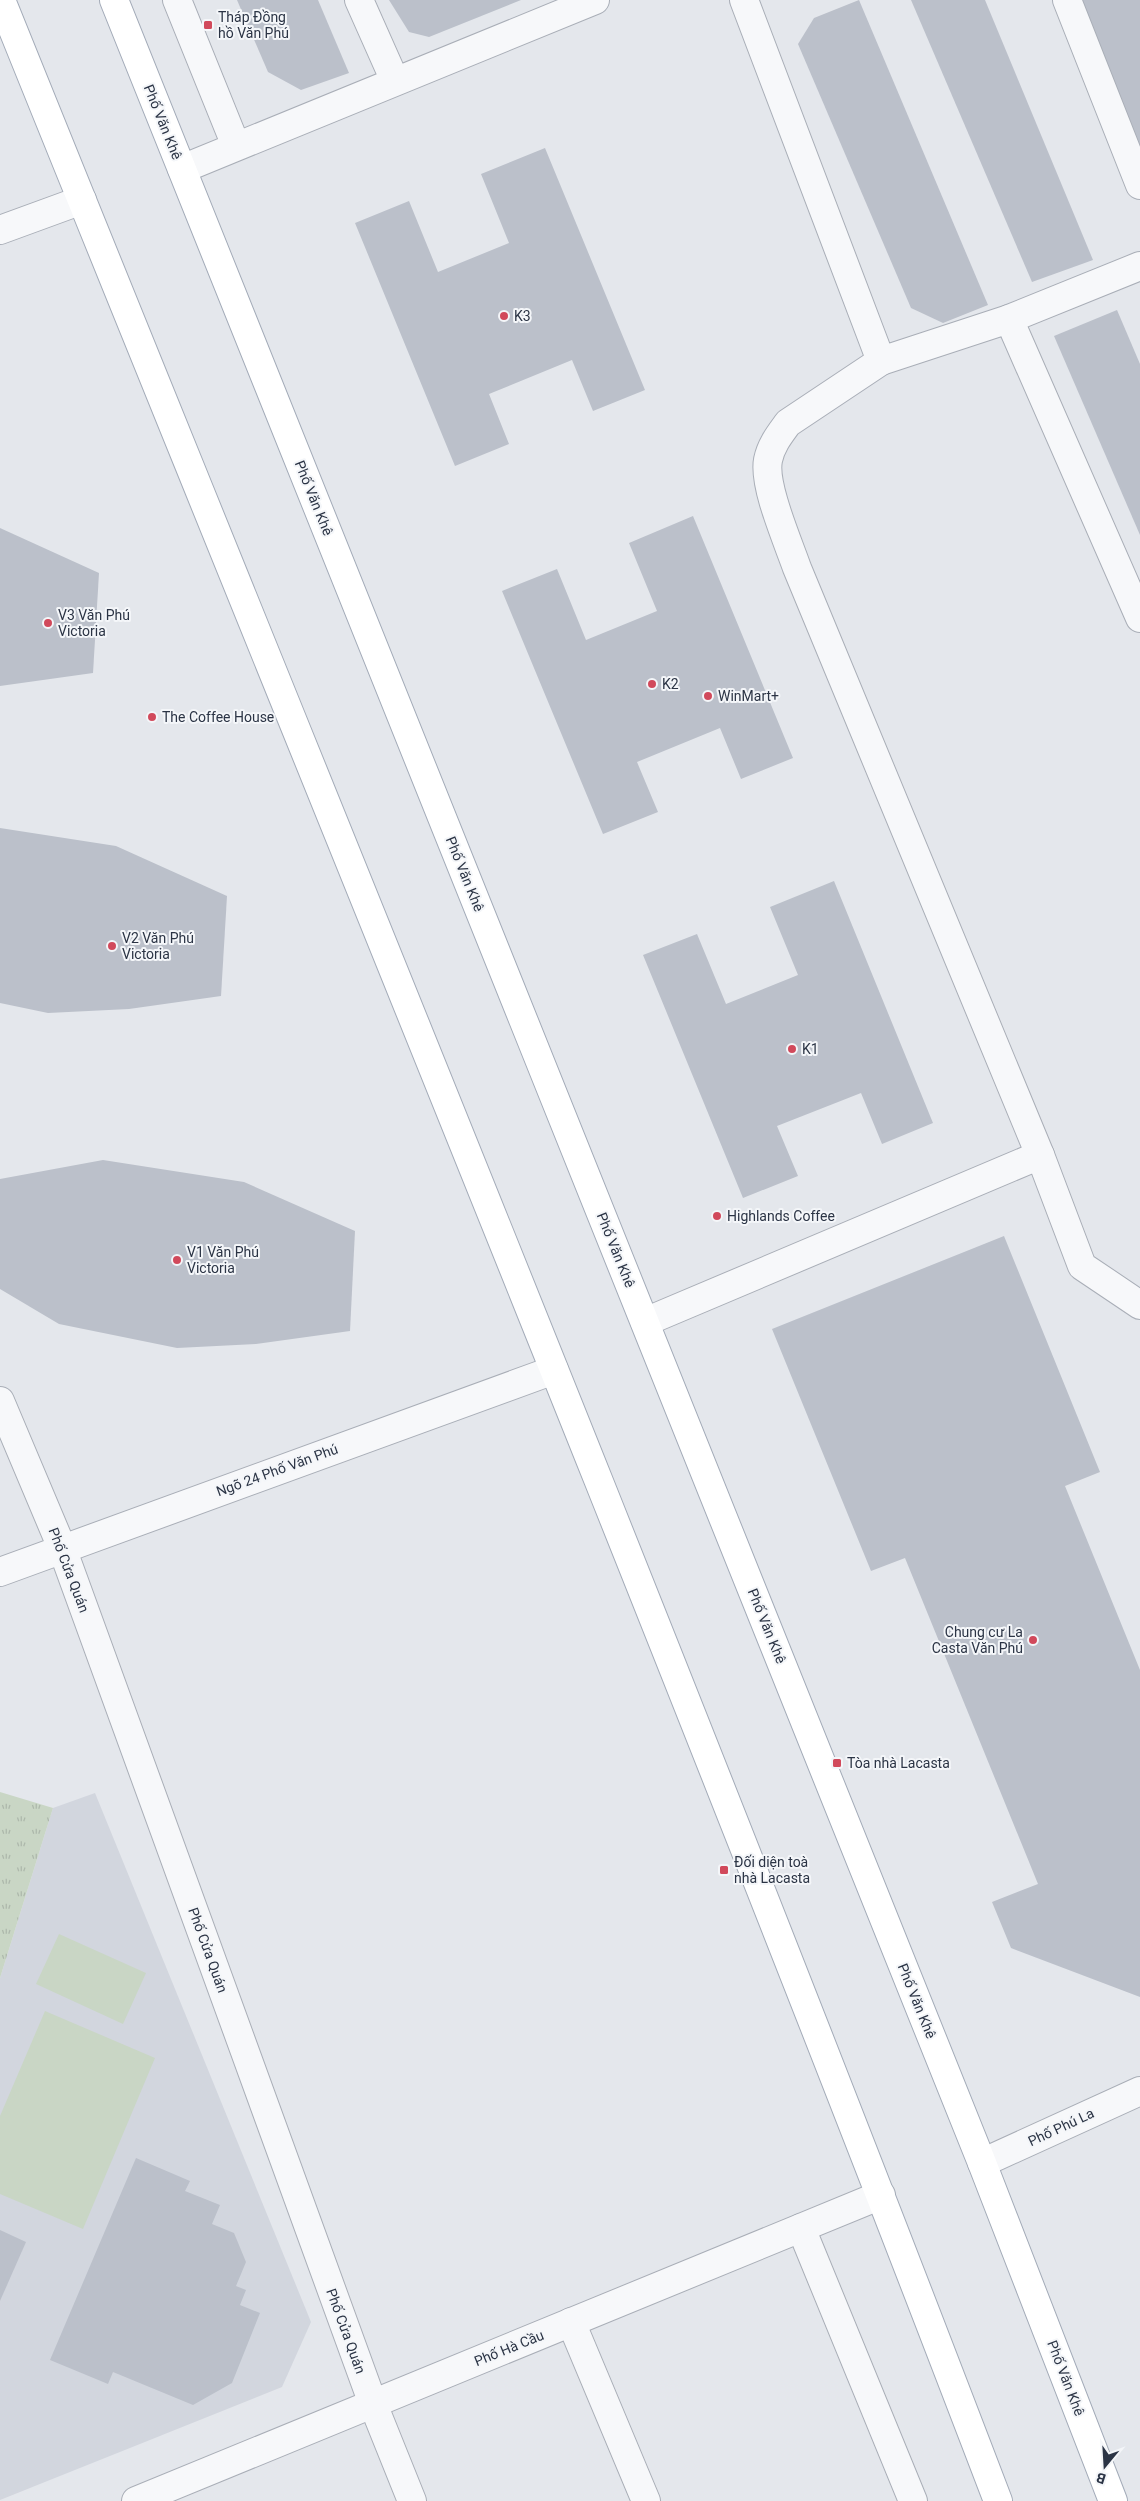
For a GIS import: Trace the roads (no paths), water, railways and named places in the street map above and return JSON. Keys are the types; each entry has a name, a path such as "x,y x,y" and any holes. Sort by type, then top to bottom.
{"main road":[{"path":"1,0 554,1370 881,2195 998,2501"},
{"name":"Phố Văn Khê","path":"114,0 982,2163 1113,2501"}],"street":[{"path":"177,0 236,146"},
{"path":"359,0 395,81"},
{"path":"182,169 595,0"},
{"path":"744,0 882,361"},
{"path":"1067,0 1140,185"},
{"path":"0,230 82,200"},
{"path":"1140,266 1009,318 882,361 788,423 778,437 768,458 770,486 800,577 1040,1155 1082,1266 1140,1305"},
{"path":"1009,318 1140,618"},
{"path":"645,1322 1040,1155"},
{"name":"Ngõ 24 Phố Văn Phú","path":"0,1572 554,1370"},
{"name":"Phố Cửa Quán","path":"0,1401 62,1548 373,2404 412,2501"},
{"name":"Phố Phú La","path":"982,2163 1140,2090"},
{"name":"Phố Hà Cầu","path":"136,2501 881,2195"},
{"path":"800,2228 913,2501"},
{"path":"571,2322 646,2501"}],"place":[{"name":"Tháp Đồng hồ Văn Phú","path":"208,25"},
{"name":"K3","path":"504,316"},
{"name":"V3 Văn Phú Victoria","path":"48,623"},
{"name":"K2","path":"652,684"},
{"name":"WinMart+","path":"708,696"},
{"name":"The Coffee House","path":"152,717"},
{"name":"V2 Văn Phú Victoria","path":"112,946"},
{"name":"K1","path":"792,1049"},
{"name":"Highlands Coffee","path":"717,1216"},
{"name":"V1 Văn Phú Victoria","path":"177,1260"},
{"name":"Chung cư La Casta Văn Phú","path":"1033,1640"},
{"name":"Tòa nhà Lacasta","path":"837,1763"},
{"name":"Đối diện toà nhà Lacasta","path":"724,1870"}]}
